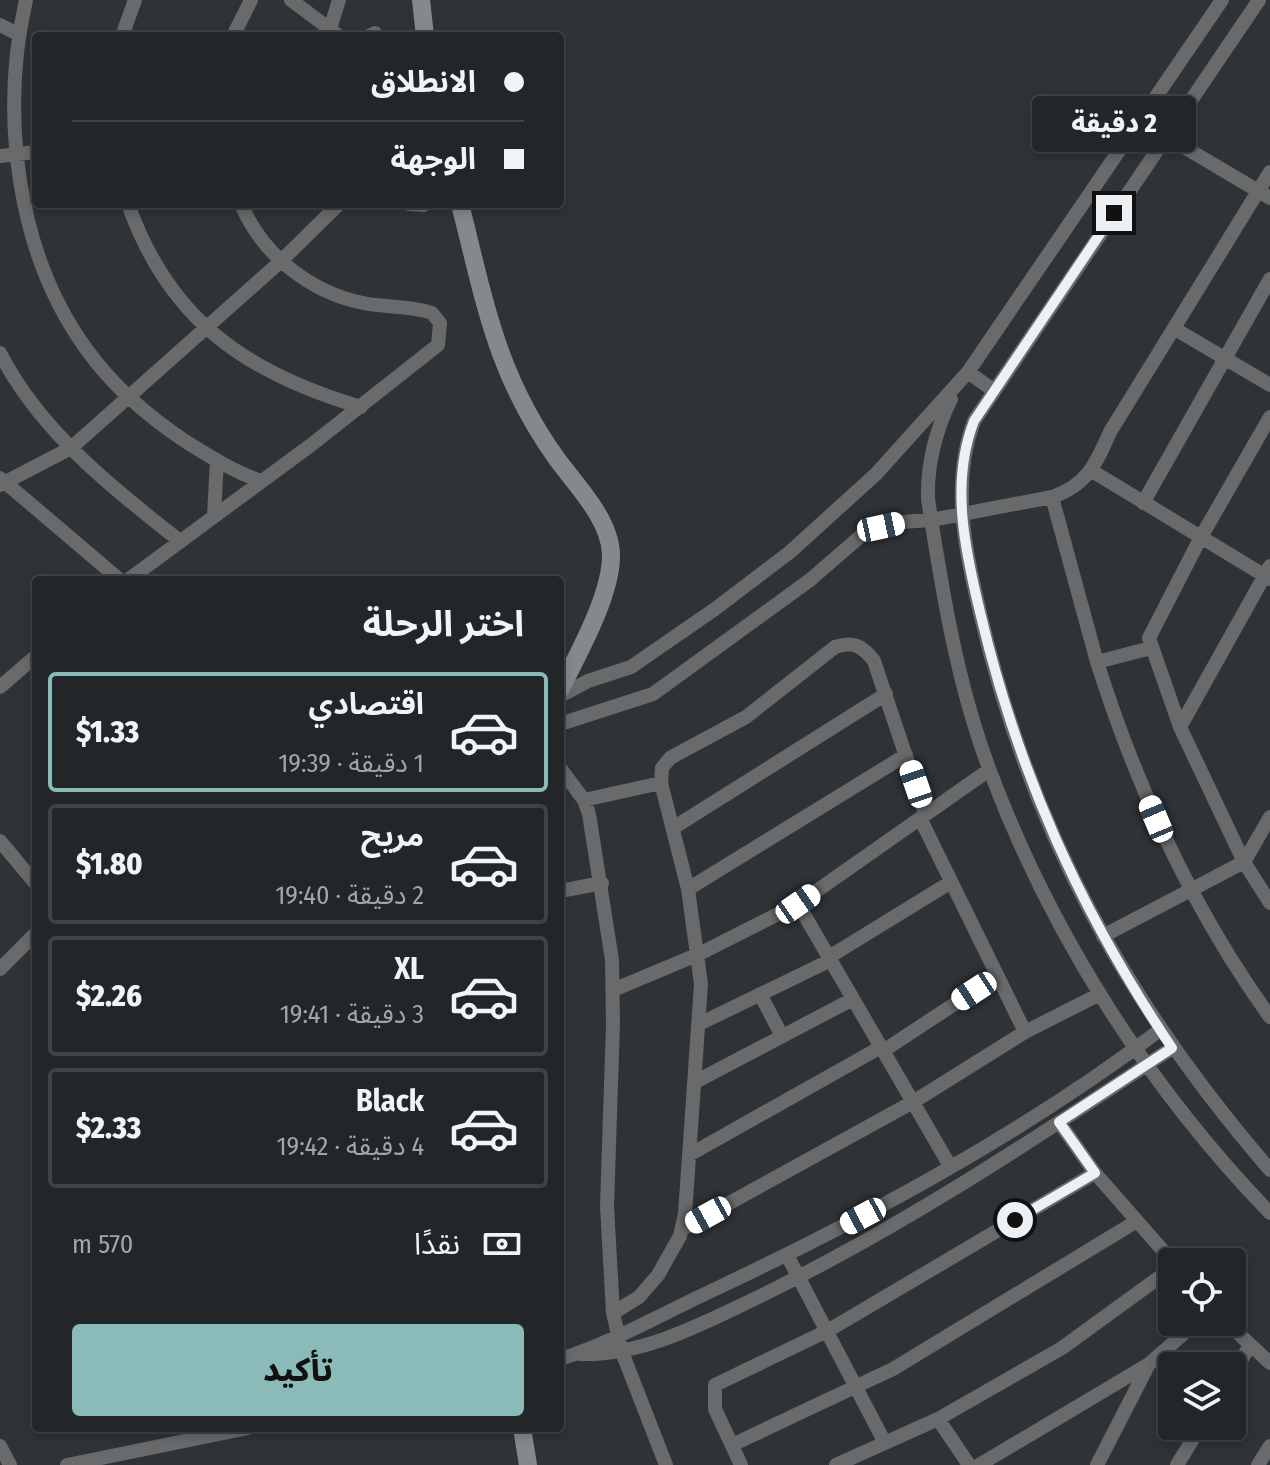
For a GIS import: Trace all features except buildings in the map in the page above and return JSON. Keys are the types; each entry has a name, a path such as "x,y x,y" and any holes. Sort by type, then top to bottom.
{"street":[{"path":"26,0 16,33 7,156 57,300 87,351 146,413 217,460 261,481"},
{"path":"123,32 135,0"},
{"path":"235,32 251,0"},
{"path":"291,0 334,32 339,0"},
{"path":"421,0 425,32"},
{"path":"564,691 631,667 790,552 876,474 964,378 1222,0"},
{"path":"1259,0 974,421 964,447 962,515 967,560 992,664 1020,758 1048,829 1103,936 1160,1030 1270,1170"},
{"path":"0,25 16,33"},
{"path":"1140,121 1264,194"},
{"path":"7,156 32,153"},
{"path":"564,723 653,694 798,589 862,535 891,524 962,515 1072,490 1092,471 1110,432 1264,194 1270,172"},
{"path":"130,208 150,257 183,305 204,329 255,365 316,392 361,407"},
{"path":"133,576 433,351 440,334 437,317 425,310 361,303 315,285 280,262 266,248 243,208"},
{"path":"115,576 1,482 71,448 280,262 335,208"},
{"path":"461,208 495,344 532,417 595,512 611,550 608,581 564,684"},
{"path":"1143,503 1270,279"},
{"path":"1175,329 1270,385"},
{"path":"0,353 19,386 71,448 180,541"},
{"path":"964,378 993,390"},
{"path":"964,378 935,442 927,478 931,520 962,678 989,770 1021,844 1100,994 1135,1049 1202,1137 1270,1213"},
{"path":"1270,417 1152,629 1151,648 1180,727 1244,862 1270,903"},
{"path":"214,516 217,460"},
{"path":"1092,471 1201,537 1268,573 1180,727"},
{"path":"1052,497 1097,662 1130,759 1192,890 1237,972 1270,1017"},
{"path":"613,1313 639,1297 658,1275 682,1229 701,1023 699,954 688,889 661,783 662,768 670,758 746,717 835,647 850,643 868,653 886,694 923,815 951,882 1025,1032"},
{"path":"1097,662 1151,648"},
{"path":"0,687 32,659"},
{"path":"673,828 886,694"},
{"path":"688,889 906,755"},
{"path":"613,990 699,954 798,904 989,770"},
{"path":"564,773 584,800 602,883 613,990 607,1206 613,1313 622,1352 666,1465"},
{"path":"584,800 661,783"},
{"path":"1103,936 1244,862 1270,817"},
{"path":"0,841 32,879"},
{"path":"701,1023 830,958 951,882"},
{"path":"564,890 602,883"},
{"path":"798,904 950,1166"},
{"path":"0,969 32,937"},
{"path":"689,1155 882,1049 997,976"},
{"path":"760,994 782,1036"},
{"path":"682,1229 913,1102 1025,1032 1100,994"},
{"path":"695,1082 853,999"},
{"path":"564,1358 787,1255 930,1178 1135,1049 1160,1030"},
{"path":"578,1353 622,1352 672,1336 800,1277 941,1195 1172,1048"},
{"path":"1059,1122 1095,1173 1161,1248"},
{"path":"741,1465 715,1409 715,1385 829,1330 1095,1173"},
{"path":"930,1178 941,1195"},
{"path":"732,1445 893,1369 1137,1221"},
{"path":"787,1255 829,1330 885,1443"},
{"path":"836,1465 938,1419 1062,1348 1158,1278"},
{"path":"979,1465 1149,1364 1181,1336"},
{"path":"1239,1336 1270,1363"},
{"path":"1246,1352 1249,1347"},
{"path":"1097,1465 1149,1364"},
{"path":"938,1419 969,1465"},
{"path":"67,1465 228,1432"},
{"path":"523,1432 528,1465"},
{"path":"1177,1465 1192,1440"},
{"path":"0,1446 10,1465"},
{"path":"1258,1465 1270,1446"}],"route":[{"path":"1015,1220 1095,1173 1059,1122 1172,1048 1103,936 1048,829 1020,758 992,664 967,560 962,515 964,447 974,421 1114,213"}]}
